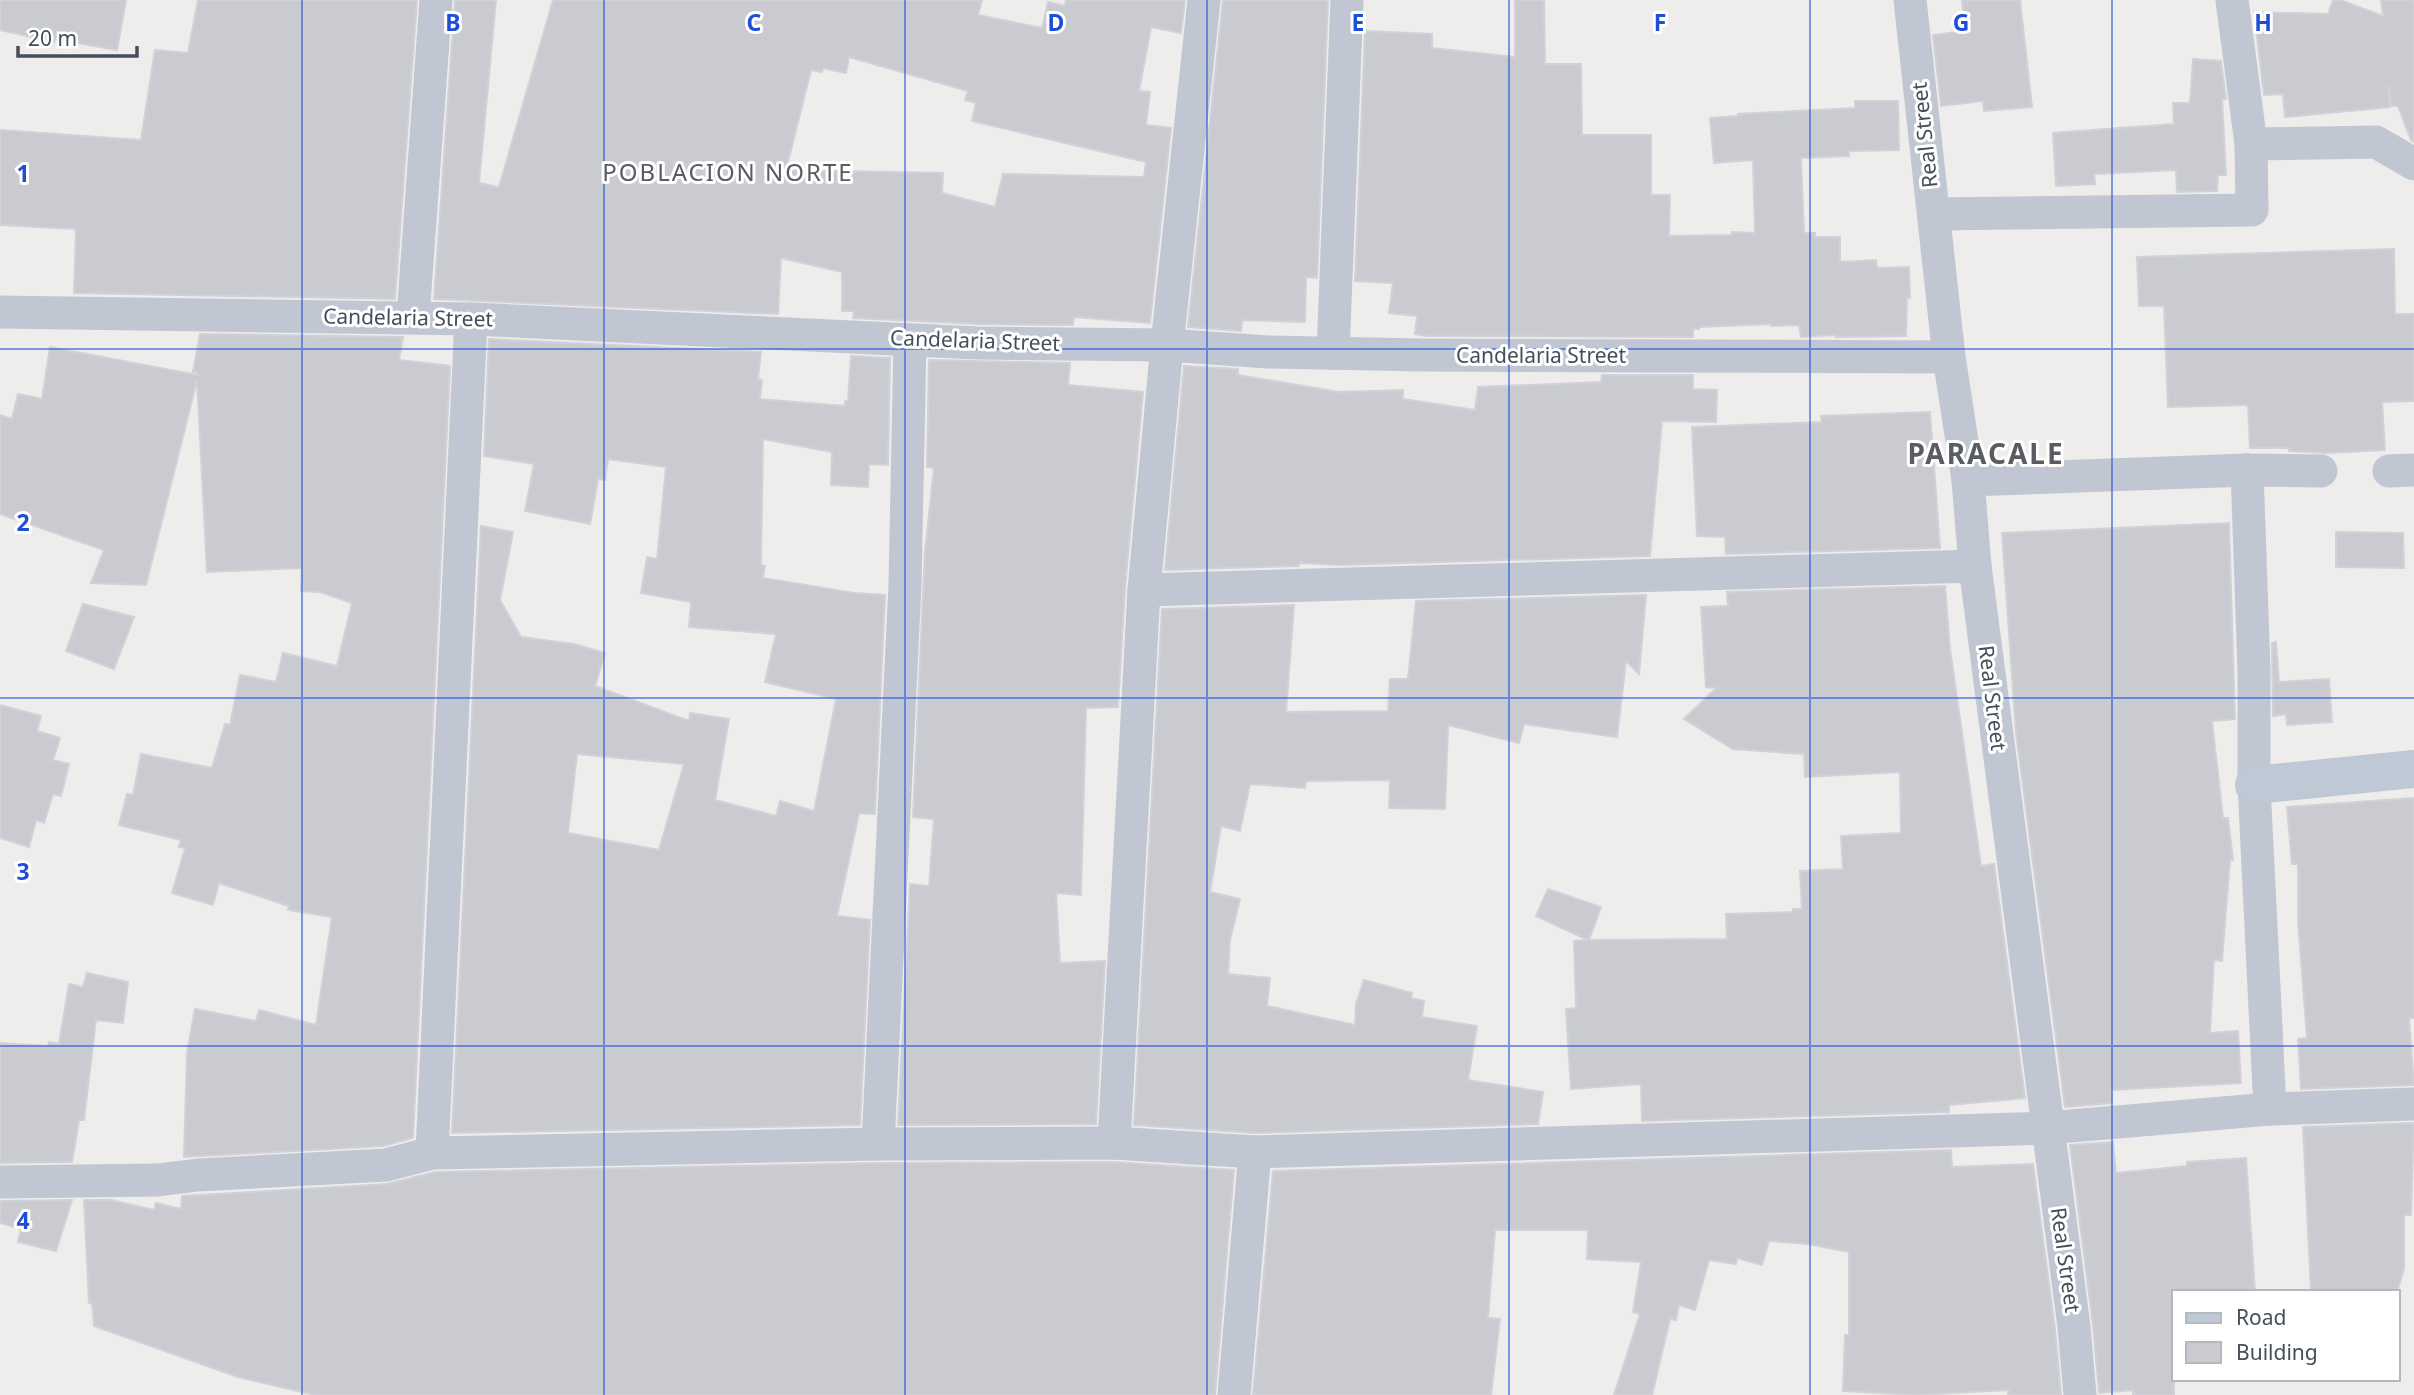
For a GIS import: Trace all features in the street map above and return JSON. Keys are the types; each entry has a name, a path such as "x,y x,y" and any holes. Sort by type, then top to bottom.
{"main road":[{"path":"2254,785 2414,769"}],"street":[{"path":"413,317 436,0"},
{"path":"1114,1143 1144,590 1204,0"},
{"path":"1333,353 1347,0"},
{"name":"Real Street","path":"1910,0 1949,357 1968,480 1975,566 2074,1326 2080,1395"},
{"path":"1934,214 2252,210 2250,144 2232,0"},
{"path":"2250,144 2376,142 2414,164"},
{"name":"Candelaria Street","path":"0,312 413,317 978,343 1167,345 1268,352 1949,357"},
{"path":"432,1153 471,319"},
{"path":"878,1144 905,585 910,340"},
{"path":"2247,470 2254,670 2254,785 2270,1109"},
{"path":"1968,480 2247,470 2321,471"},
{"path":"1144,590 1975,566"},
{"path":"0,1182 158,1180 198,1175 386,1165 432,1153 878,1144 1114,1143 1255,1153 2047,1128 2270,1109 2414,1104"},
{"path":"1234,1395 1255,1153"}],"building":[{"path":"0,0 126,0 117,50 55,39 54,42 0,30"},
{"path":"198,0 417,0 395,299 74,293 76,229 0,225 0,130 141,140 155,50 188,53"},
{"path":"455,0 496,0 479,183 499,187 553,0 982,0 978,15 1042,28 1048,2 1065,6 1066,0 1185,0 1181,33 1151,27 1139,91 1150,92 1146,125 1171,128 1150,323 1074,317 1073,325 853,318 854,311 842,311 842,272 781,258 778,314 434,299","holes":["849,57 968,91 965,100 976,103 972,121 1146,162 1144,177 1003,174 995,207 942,193 943,173 786,170 811,70 822,72 823,68 846,73"]},
{"path":"1223,0 1328,0 1317,278 1306,277 1305,322 1242,320 1241,331 1188,327"},
{"path":"1515,0 1544,0 1545,64 1581,64 1582,135 1651,135 1651,195 1670,195 1669,236 1755,233 1753,160 1714,163 1710,118 1855,108 1855,101 1898,101 1899,150 1849,151 1849,156 1801,158 1804,233 1815,233 1815,237 1840,237 1840,262 1876,260 1877,268 1909,267 1910,298 1907,298 1906,336 1801,337 1799,325 1771,324 1699,327 1693,329 1693,337 1426,336 1415,334 1417,316 1389,313 1393,283 1355,281 1365,31 1432,34 1432,48 1515,57"},
{"path":"1962,0 2020,0 2032,107 1984,111 1983,101 1941,106 1933,35 1965,31"},
{"path":"2333,0 2340,0 2383,16 2381,0 2414,0 2414,142 2398,106 2391,106 2389,85 2390,107 2285,117 2283,94 2264,95 2254,12 2328,14"},
{"path":"2193,59 2221,61 2226,99 2222,99 2226,175 2218,175 2217,191 2177,192 2176,170 2094,174 2095,184 2056,186 2053,133 2174,124 2173,103 2190,103"},
{"path":"2394,249 2395,314 2414,314 2414,401 2382,402 2385,450 2326,453 2289,451 2289,448 2250,448 2248,405 2168,407 2164,306 2139,306 2137,257"},
{"path":"200,334 403,337 399,360 450,366 413,1138 383,1146 184,1157 187,1053 195,1009 256,1021 259,1010 316,1025 332,917 288,910 289,906 219,883 213,905 172,893 185,848 179,847 181,840 119,825 127,794 133,795 141,754 212,768 225,724 230,725 240,675 276,682 283,653 337,666 352,603 320,592 301,591 302,568 207,572 197,380 146,585 91,583 104,550 0,514 0,415 12,419 18,394 42,399 50,347 197,375 197,372 193,372"},
{"path":"489,339 761,352 758,379 762,380 760,399 845,406 845,401 848,401 851,356 890,358 888,465 869,464 868,487 831,485 832,452 763,439 763,578 854,593 885,595 875,814 859,813 837,916 870,920 860,1125 452,1133 481,526 513,532 500,600 521,637 574,644 605,653 595,686 689,721 690,713 729,719 715,800 776,816 780,801 814,811 836,699 765,682 776,634 689,627 691,602 641,593 647,557 657,559 666,467 608,459 605,480 598,479 590,524 525,511 534,464 484,456","holes":["577,754 684,764 659,850 568,833"]},
{"path":"929,360 1070,363 1068,385 1143,392 1125,588 1118,707 1086,708 1081,895 1056,893 1060,963 1105,961 1096,1124 898,1125 910,884 929,886 934,819 913,817 925,551 934,468 927,467"},
{"path":"1184,366 1238,369 1238,375 1339,392 1403,390 1403,399 1475,410 1478,387 1601,382 1602,375 1693,375 1693,389 1717,390 1716,422 1662,421 1650,556 1341,565 1299,563 1299,566 1165,570"},
{"path":"1930,412 1940,548 1726,554 1725,537 1697,536 1692,427 1822,422 1821,416"},
{"path":"2229,523 2235,719 2212,721 2223,818 2228,818 2233,860 2230,860 2222,961 2214,960 2210,1033 2238,1031 2241,1083 2111,1090 2112,1103 2065,1107 2016,733 2002,533"},
{"path":"2336,532 2403,533 2404,568 2336,567"},
{"path":"1945,586 1950,649 1981,866 1994,864 2025,1098 1949,1105 1949,1112 1642,1121 1641,1084 1571,1089 1566,1009 1576,1008 1574,941 1588,940 1536,916 1548,889 1601,907 1589,940 1727,939 1726,914 1793,912 1793,909 1802,909 1800,871 1843,869 1841,836 1901,833 1900,772 1805,777 1804,754 1733,749 1684,719 1716,688 1706,687 1701,607 1728,606 1727,592"},
{"path":"1646,595 1639,674 1626,661 1617,737 1524,724 1519,743 1448,725 1445,809 1389,808 1390,780 1306,781 1305,788 1250,784 1240,831 1221,826 1210,892 1240,899 1230,940 1228,974 1270,978 1267,1006 1355,1025 1356,1004 1364,980 1412,993 1411,998 1424,1001 1422,1017 1477,1026 1468,1080 1543,1092 1538,1124 1255,1133 1134,1125 1162,609 1294,605 1286,712 1388,711 1390,679 1408,679 1416,601"},
{"path":"83,604 134,617 114,669 66,651"},
{"path":"2276,642 2279,682 2329,679 2332,722 2287,725 2286,714 2273,716 2272,643"},
{"path":"0,705 41,716 37,731 60,738 53,760 69,764 61,796 53,794 44,823 36,820 29,847 0,838"},
{"path":"2414,798 2414,1018 2409,1018 2414,1085 2301,1089 2298,1039 2307,1038 2298,921 2298,864 2292,864 2287,807"},
{"path":"87,973 128,982 123,1023 96,1020 84,1120 79,1120 72,1162 0,1163 0,1043 48,1046 49,1042 59,1044 69,984 83,987"},
{"path":"2414,1123 2411,1215 2404,1215 2404,1269 2398,1290 2311,1290 2303,1127"},
{"path":"2113,1142 2116,1173 2187,1166 2187,1162 2246,1158 2255,1290 2172,1290 2174,1395 2133,1395 2133,1390 2099,1393 2070,1145"},
{"path":"1951,1150 1952,1167 2033,1164 2061,1395 2008,1395 2009,1390 1916,1395 1843,1391 1845,1335 1849,1335 1849,1252 1808,1244 1769,1241 1762,1265 1737,1258 1736,1264 1709,1260 1695,1310 1679,1305 1676,1320 1670,1319 1652,1395 1614,1395 1640,1314 1633,1312 1641,1262 1587,1259 1588,1230 1495,1230 1488,1318 1500,1319 1491,1395 1253,1395 1273,1171"},
{"path":"1113,1162 1234,1170 1215,1395 315,1395 238,1377 94,1326 92,1303 89,1303 84,1200 111,1200 154,1210 156,1203 181,1209 182,1196 387,1184 435,1172 878,1163"},
{"path":"72,1200 56,1251 18,1242 21,1229 0,1223 0,1201"}],"district":[{"name":"POBLACION NORTE","path":"728,173"},
{"name":"PARACALE","path":"1986,454"}]}
